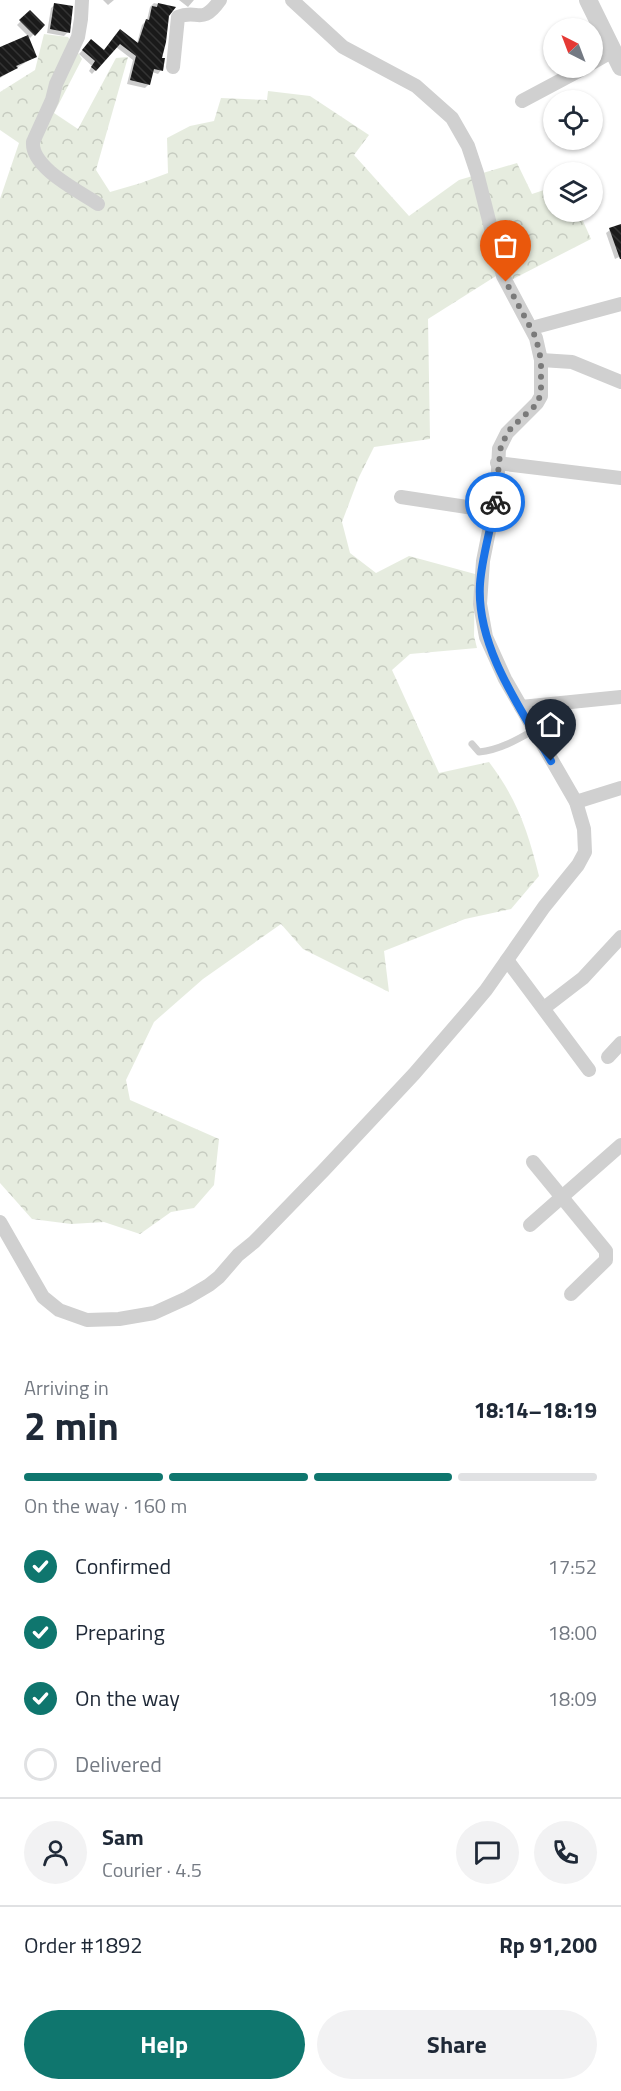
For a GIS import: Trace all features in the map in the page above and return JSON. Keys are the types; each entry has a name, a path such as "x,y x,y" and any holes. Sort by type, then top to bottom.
{"street":[{"path":"82,0 78,37 56,84 52,100 33,142 33,149 34,154 47,170 98,204"},
{"path":"173,67 178,17 205,15 214,9 220,0"},
{"path":"0,1222 43,1297 62,1312 87,1320 119,1319 159,1311 188,1298 219,1278 238,1255 254,1242 324,1170 463,1017 486,990 544,907 578,865 585,852 585,829 576,802 520,707 486,637 480,604 483,561 494,511 500,449 507,433 539,400 541,360 532,328 503,276 477,173 462,133 452,118 416,86 333,40 292,0"},
{"path":"588,0 617,59"},
{"path":"522,101 565,78"},
{"path":"532,328 595,309 621,304"},
{"path":"541,360 572,362 621,382"},
{"path":"498,463 621,478"},
{"path":"400,497 494,511"},
{"path":"520,707 621,697"},
{"path":"576,802 621,788"},
{"path":"544,1008 583,978 621,937"},
{"path":"507,960 589,1070"},
{"path":"608,1057 621,1044"},
{"path":"530,1226 621,1145"},
{"path":"533,1162 608,1256 571,1294"}],"lane":[{"path":"472,744 479,752 486,751 534,730"}],"green space":[{"path":"44,34 68,37 82,59 54,113 78,129 116,58 128,57 96,170 110,192 168,173 167,138 190,126 214,121 221,98 267,100 268,91 310,96 369,135 354,155 409,216 459,180 517,163 532,194 543,190 543,222 583,222 591,239 513,279 496,276 428,319 430,439 374,447 359,477 342,522 350,553 376,573 409,556 475,574 474,636 477,648 410,654 392,670 439,773 489,762 499,776 520,816 539,876 511,909 465,919 384,951 389,992 303,949 281,924 203,979 154,1022 126,1080 130,1100 219,1139 214,1185 194,1208 171,1212 140,1234 104,1222 71,1224 32,1219 0,1183 0,199 19,143 0,130 0,92 35,70"}],"building":[{"path":"54,3 73,6 70,33 50,29"},
{"path":"158,3 176,7 169,16 162,58 165,58 163,71 154,69 150,85 130,80 136,56 120,44 96,71 91,67 95,61 82,50 91,39 104,50 120,29 138,43 146,19 149,20 152,6 157,7"},
{"path":"30,10 45,25 35,36 19,20"},
{"path":"28,35 37,57 16,66 18,68 0,77 0,47"},
{"path":"621,224 621,259 620,259 609,228"}],"way so far":[{"path":"495,502 501,445 511,428 537,404 541,393 541,360 536,338 506,282"}],"route":[{"path":"495,502 485,546 480,584 483,628 505,679 551,761"}]}
